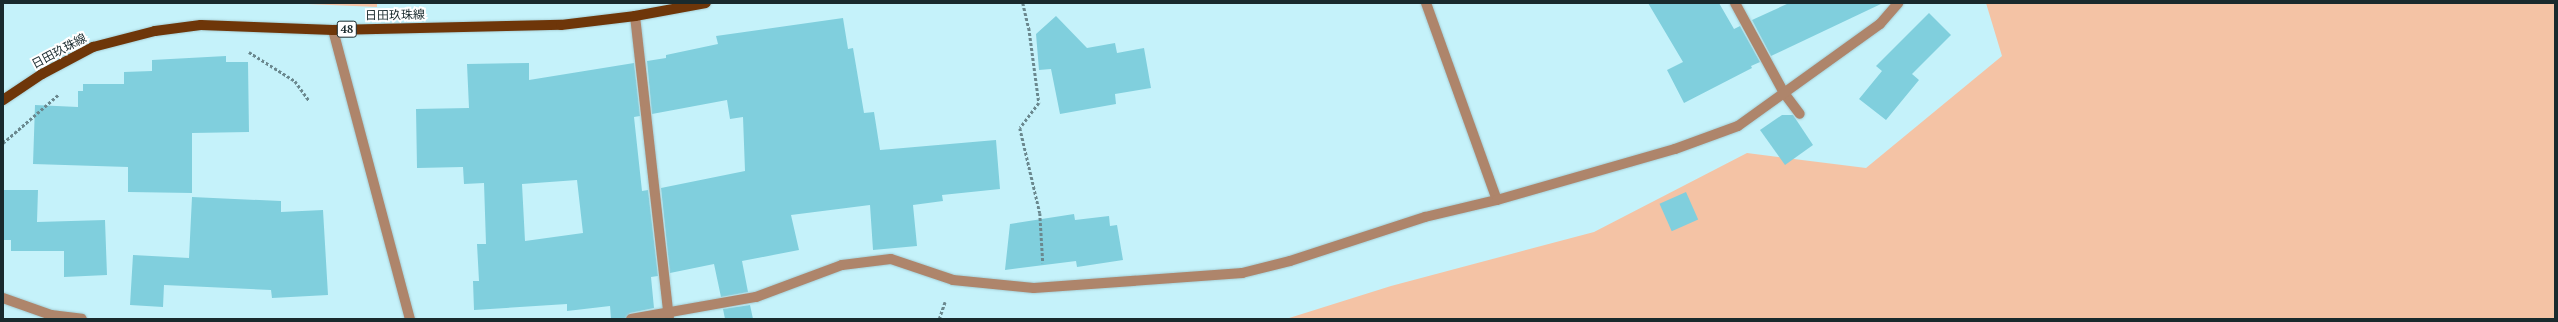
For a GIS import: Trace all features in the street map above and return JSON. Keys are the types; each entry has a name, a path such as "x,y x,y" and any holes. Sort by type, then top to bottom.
{"main road":[{"name":"日田玖珠線","path":"3,100 42,74 93,47 155,31 201,25 334,30 561,25 636,16 706,3"}],"street":[{"path":"1426,3 1497,200"},
{"path":"1735,3 1784,92 1800,114"},
{"path":"631,319 669,316 756,297 842,265 890,259 953,280 1034,288 1242,273 1290,261 1424,217 1497,200 1675,149 1738,126 1880,24 1898,3"},
{"path":"636,16 669,316"},
{"path":"334,30 410,319"},
{"path":"3,298 51,315 82,319"}],"path":[{"path":"1023,3 1029,28 1039,103 1020,128 1040,213 1043,263 1034,288"},
{"path":"245,50 295,81 309,100"},
{"path":"3,143 61,93"}],"shaded area":[{"path":"285,3 377,3 377,7"},
{"path":"1986,3 2555,3 2555,319 1286,319 1391,286 1594,232 1747,153 1866,168 2002,56"}],"building":[{"path":"1648,3 1719,3 1734,29 1740,26 1760,62 1751,66 1752,68 1684,103 1667,70 1683,62"},
{"path":"1789,3 1883,3 1771,56 1752,20"},
{"path":"1929,13 1951,35 1912,74 1919,80 1886,120 1859,99 1882,71 1876,66"},
{"path":"1056,16 1087,48 1115,43 1117,53 1144,48 1151,88 1115,94 1116,104 1060,114 1051,69 1039,70 1036,34"},
{"path":"843,18 848,49 853,48 864,113 874,112 880,150 996,140 1000,189 942,195 943,201 913,205 917,246 873,250 870,205 791,215 799,250 742,261 748,292 721,297 714,264 670,273 661,188 745,171 743,117 730,119 727,100 652,114 647,61 666,58 666,55 718,44 716,36"},
{"path":"226,56 226,62 248,62 249,132 192,133 192,193 128,192 128,167 33,164 35,105 78,107 78,91 83,91 83,84 124,84 124,72 152,71 152,60"},
{"path":"529,63 529,80 634,63 640,116 634,117 642,191 648,190 658,276 651,277 654,308 630,313 625,319 611,319 610,306 567,311 567,304 474,310 473,281 479,281 477,244 486,244 484,183 464,184 463,167 417,168 416,109 469,108 467,64","holes":["577,180 583,233 525,241 522,184"]},
{"path":"1782,115 1793,115 1813,145 1785,165 1760,130"},
{"path":"3,190 38,190 37,222 105,220 107,275 64,277 64,251 11,251 11,240 3,240"},
{"path":"1686,192 1698,219 1672,231 1660,204"},
{"path":"192,197 281,201 281,212 323,210 328,295 272,298 271,290 164,285 163,307 130,305 133,255 189,258"},
{"path":"1074,214 1075,220 1109,216 1110,226 1117,225 1123,260 1077,267 1076,261 1005,270 1010,224"},
{"path":"750,305 753,319 725,319 723,309"}]}
